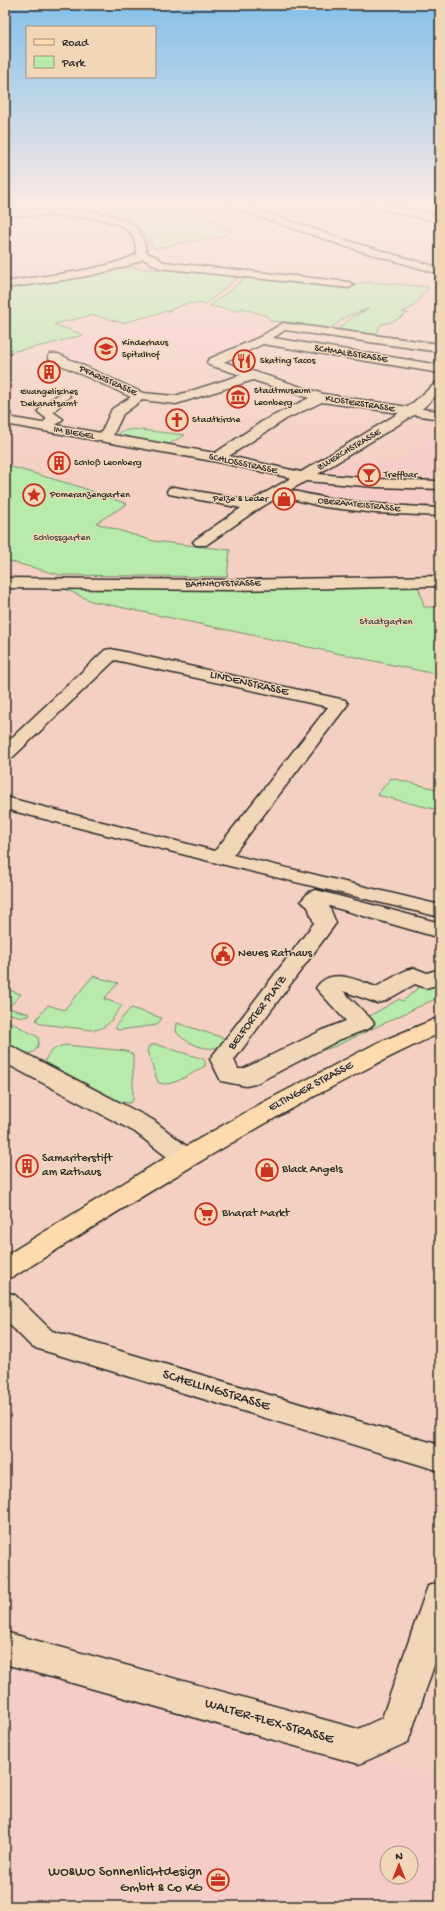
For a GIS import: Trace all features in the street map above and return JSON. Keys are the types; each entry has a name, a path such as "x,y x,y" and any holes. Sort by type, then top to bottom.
{"main road":[{"name":"ELTINGER STRASSE","path":"5,1269 249,1120 373,1054 440,1024"}],"street":[{"path":"262,340 283,326 440,348"},
{"name":"KLOSTERSTRASSE","path":"262,340 213,362 281,386 321,398 410,412 440,415"},
{"name":"SCHMALZSTRASSE","path":"262,340 440,369"},
{"name":"PFARRSTRASSE","path":"54,357 140,396 176,400 255,376"},
{"name":"ZWERCHSTRASSE","path":"206,538 254,506 363,442 410,412 440,386"},
{"name":"IM BIEGEL","path":"43,428 56,419 44,412 64,396"},
{"path":"104,439 117,412 140,396"},
{"path":"218,458 276,420 312,401 321,398"},
{"name":"IM BIEGEL","path":"5,416 9,421 104,439"},
{"name":"SCHLOSSSTRASSE","path":"104,439 218,458 303,477 407,485 440,485"},
{"path":"406,511 407,485"},
{"path":"174,492 254,506"},
{"name":"OBERAMTEISTRASSE","path":"279,492 324,503 406,511 440,512"},
{"name":"BAHNHOFSTRASSE","path":"5,583 231,585 440,581"},
{"name":"LINDENSTRASSE","path":"5,754 112,654 339,704 220,858"},
{"path":"5,803 220,858 440,911"},
{"name":"BELFORTER PLATZ","path":"440,931 316,896 312,901 317,903 325,924 222,1059 229,1075 246,1078 333,1034 362,1023 327,988 341,982 377,996 414,975 426,981 440,976"},
{"path":"5,1053 144,1126 185,1158"},
{"name":"SCHELLINGSTRASSE","path":"5,1303 42,1339 440,1458"},
{"name":"WALTER-FLEX-STRASSE","path":"5,1648 359,1747 396,1730 440,1597"}],"shaded area":[{"path":"190,309 232,313 270,327 243,342 200,356 171,345 125,359 118,357 84,367 51,347"},
{"path":"428,437 440,437 440,510 285,495 328,459 400,463"},
{"path":"5,1640 440,1780 440,1906 5,1906"}],"green space":[{"path":"5,292 220,292 206,304 187,303 171,310 123,323 94,315 54,324 83,335 46,345 5,353"},
{"path":"227,292 425,292 413,307 402,312 408,313 394,321 380,325 376,336 336,331 353,317 368,309 347,316 327,331 301,327 304,324 270,321 267,316 241,308 236,311 210,306"},
{"path":"132,429 185,435 172,442 169,446 119,437 120,432"},
{"name":"Schlossgarten","path":"5,465 77,486 127,504 96,523 153,541 230,550 227,577 60,575 5,560"},
{"name":"Stadtgarten","path":"417,581 424,607 440,607 440,675 91,601 57,585"},
{"path":"391,778 440,790 440,807 438,810 377,795"},
{"path":"93,976 118,983 104,999 122,1005 107,1025 93,1030 41,1024 36,1020 48,1005 64,1010"},
{"path":"440,976 440,996 437,998 336,1046 268,1067 371,1020 368,1017 399,999 403,1001 426,981"},
{"path":"5,989 21,994 8,1008 30,1014 29,1016 23,1017 5,1013"},
{"path":"131,1008 162,1018 157,1025 119,1030 116,1029 116,1025"},
{"path":"5,1022 12,1023 38,1037 39,1042 36,1049 33,1052 25,1053 5,1042"},
{"path":"177,1023 227,1039 222,1045 216,1048 202,1047 181,1037 176,1032"},
{"path":"155,1044 203,1059 205,1061 205,1066 174,1082 162,1084 158,1082 147,1051 149,1046"},
{"path":"65,1045 127,1051 133,1055 133,1100 130,1103 121,1102 45,1062 52,1050"}],"place":[{"name":"Kinderhaus Spitalhof","path":"106,349"},
{"name":"Skating Tacos","path":"244,361"},
{"name":"Evangelisches Dekanatsamt","path":"49,372"},
{"name":"Stadtmuseum Leonberg","path":"238,397"},
{"name":"Stadtkirche","path":"177,420"},
{"name":"Schloß Leonberg","path":"59,463"},
{"name":"Treffbar","path":"369,475"},
{"name":"Pomeranzengarten","path":"34,495"},
{"name":"Pelze & Leder","path":"284,499"},
{"name":"Neues Rathaus","path":"223,954"},
{"name":"Samariterstift am Rathaus","path":"27,1166"},
{"name":"Black Angels","path":"267,1170"},
{"name":"Bharat Markt","path":"206,1214"},
{"name":"WO&WO Sonnenlichtdesign GmbH & Co KG","path":"218,1880"}]}
